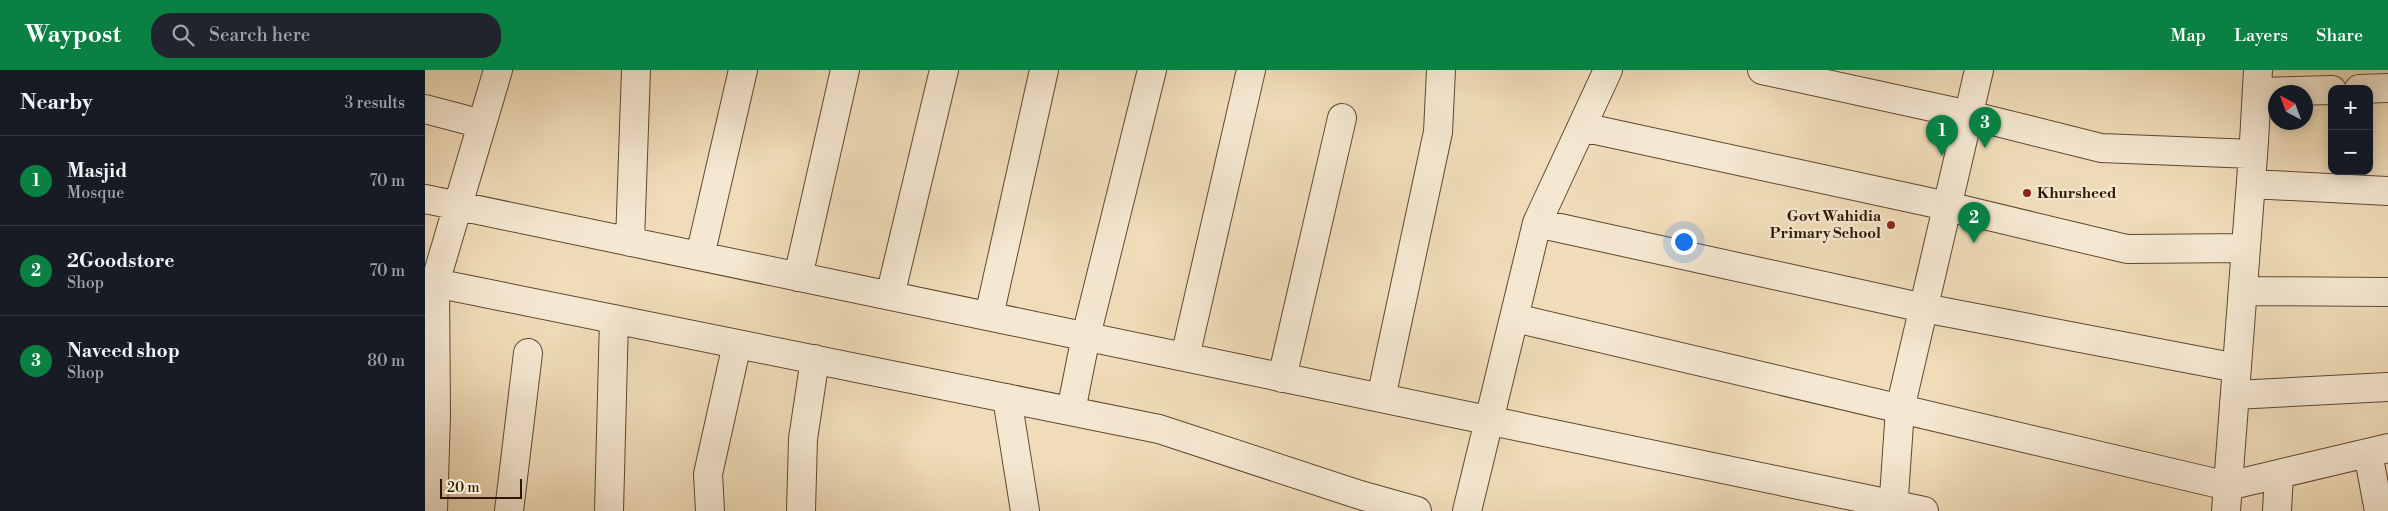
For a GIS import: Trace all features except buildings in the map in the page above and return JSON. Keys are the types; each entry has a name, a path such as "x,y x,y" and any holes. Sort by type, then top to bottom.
{"street":[{"path":"433,511 430,282 457,206 498,70"},
{"path":"630,242 636,70"},
{"path":"700,256 743,70"},
{"path":"797,277 845,70"},
{"path":"890,296 943,70"},
{"path":"989,316 1045,70"},
{"path":"1071,411 1086,336 1152,70"},
{"path":"1185,357 1251,70"},
{"path":"1381,398 1438,132 1441,70"},
{"path":"1467,511 1491,421 1537,223 1608,70"},
{"path":"1762,70 1969,115 2101,148 2253,154"},
{"path":"1894,508 1900,409 1979,70"},
{"path":"2227,498 2257,81 2328,90"},
{"path":"2373,89 2388,88"},
{"path":"425,109 482,124"},
{"path":"1282,378 1342,118"},
{"path":"1582,127 1947,206 2127,249 2246,248"},
{"path":"2251,184 2388,191"},
{"path":"425,199 1491,421 1894,508 1924,511"},
{"path":"1537,223 1923,308 2237,368"},
{"path":"430,282 1159,429 1362,503 1417,511"},
{"path":"2243,290 2388,292"},
{"path":"1515,318 1900,409 2227,498 2279,474 2378,451 2379,511"},
{"path":"609,511 614,319"},
{"path":"710,511 708,474 737,344"},
{"path":"509,511 527,354"},
{"path":"801,511 803,439 815,360"},
{"path":"2235,395 2388,387"},
{"path":"1007,398 1025,511"},
{"path":"2277,511 2279,474"}],"place":[{"name":"Naveed shop","path":"1985,148"},
{"name":"Masjid","path":"1942,156"},
{"name":"Khursheed","path":"2027,193"},
{"name":"Govt Wahidia Primary School","path":"1891,225"},
{"name":"2Goodstore","path":"1974,243"}]}
